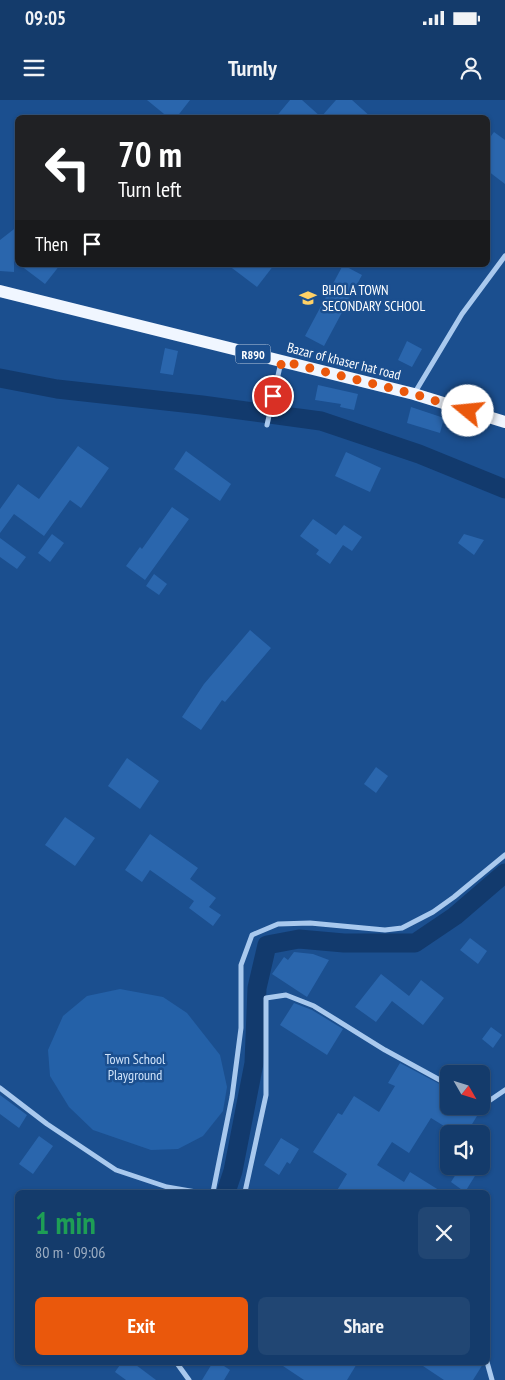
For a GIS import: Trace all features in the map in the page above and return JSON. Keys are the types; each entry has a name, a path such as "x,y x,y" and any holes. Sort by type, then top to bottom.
{"main road":[{"name":"Bazar of khaser hat road","path":"0,292 414,394 505,422"}],"street":[{"path":"414,394 462,314 505,256"},
{"path":"267,425 282,361"},
{"path":"213,1190 232,1097 241,1028 242,964 252,934 278,924 310,923 385,930 402,928 433,912 454,898 505,855"},
{"path":"245,1190 266,1095 266,998 286,995 314,1006 385,1050 440,1080"},
{"path":"0,1088 47,1124 116,1170 167,1187 184,1190"},
{"path":"490,1100 505,1090"},
{"path":"178,1365 189,1380"},
{"path":"488,1365 492,1380"}],"green space":[{"name":"Town School Playground","path":"120,989 163,997 187,1013 220,1055 227,1087 223,1111 203,1136 178,1149 151,1150 93,1130 69,1107 50,1076 48,1050 63,1016 87,996"}],"building":[{"path":"147,100 190,100 178,115 165,115"},
{"path":"290,100 302,100 319,115 278,115"},
{"path":"336,100 352,100 369,115 323,115"},
{"path":"494,132 505,140 505,184 490,173 490,137"},
{"path":"15,228 14,272 0,271 0,240"},
{"path":"23,267 58,267 45,284"},
{"path":"231,267 272,267 257,287"},
{"path":"342,267 347,267 362,275 324,346 305,336"},
{"path":"407,341 422,349 412,367 398,360"},
{"path":"165,348 178,351 173,375 160,373"},
{"path":"318,385 358,394 354,410 340,407 341,404 315,400"},
{"path":"411,407 444,418 440,433 407,423"},
{"path":"78,446 109,468 81,508 70,500 44,536 14,514 0,533 0,509 18,484 39,499"},
{"path":"186,451 231,484 220,501 174,469"},
{"path":"346,452 381,468 370,492 335,476"},
{"path":"172,507 189,519 145,580 126,566 140,547 142,549"},
{"path":"313,519 336,535 344,525 362,537 352,551 343,545 330,564 316,554 319,550 300,536"},
{"path":"52,534 64,543 50,562 38,553"},
{"path":"464,534 484,540 474,555 458,543"},
{"path":"0,538 26,557 17,569 0,557"},
{"path":"154,574 167,584 159,595 146,586"},
{"path":"250,630 271,648 225,702 222,700 201,730 182,717 204,684"},
{"path":"127,758 159,781 140,809 108,786"},
{"path":"376,767 388,776 376,793 364,784"},
{"path":"65,817 95,838 75,866 45,845"},
{"path":"150,834 198,868 190,879 216,898 209,907 221,915 213,926 189,908 194,901 150,870 142,882 125,870"},
{"path":"470,938 487,951 478,964 460,950"},
{"path":"294,952 313,954 329,960 307,997 272,974 284,957 288,960"},
{"path":"381,974 409,996 421,980 444,998 423,1025 392,1001 376,1022 355,1007"},
{"path":"294,1003 312,1010 343,1029 327,1055 280,1025"},
{"path":"491,1027 502,1035 493,1048 482,1039"},
{"path":"400,1063 440,1084 440,1115 477,1116 472,1125 442,1125 431,1118 409,1153 392,1142 377,1165 404,1182 410,1172 439,1190 337,1190 347,1174 313,1152 338,1113 342,1115 354,1096 379,1112 395,1086 388,1083"},
{"path":"0,1095 27,1115 19,1128 0,1114"},
{"path":"39,1136 53,1146 33,1174 19,1164"},
{"path":"281,1138 299,1149 290,1164 287,1162 279,1175 264,1165"},
{"path":"455,1175 476,1175 466,1190 462,1190 451,1182"},
{"path":"120,1365 136,1365 156,1380 126,1380 115,1372"},
{"path":"211,1365 222,1365 230,1370 224,1380 202,1380"},
{"path":"282,1365 356,1365 347,1380 304,1380"},
{"path":"422,1365 482,1365 473,1380 444,1380"}],"waterway":[{"path":"0,378 57,389 202,405 321,421 419,454 505,489"},
{"path":"227,1190 233,1171 254,1063 257,988 267,945 299,939 344,943 415,943 455,916 505,873"}],"place":[{"name":"BHOLA TOWN SECONDARY SCHOOL","path":"308,298"}],"route":[{"path":"273,396 282,361 414,394 468,411"}]}
